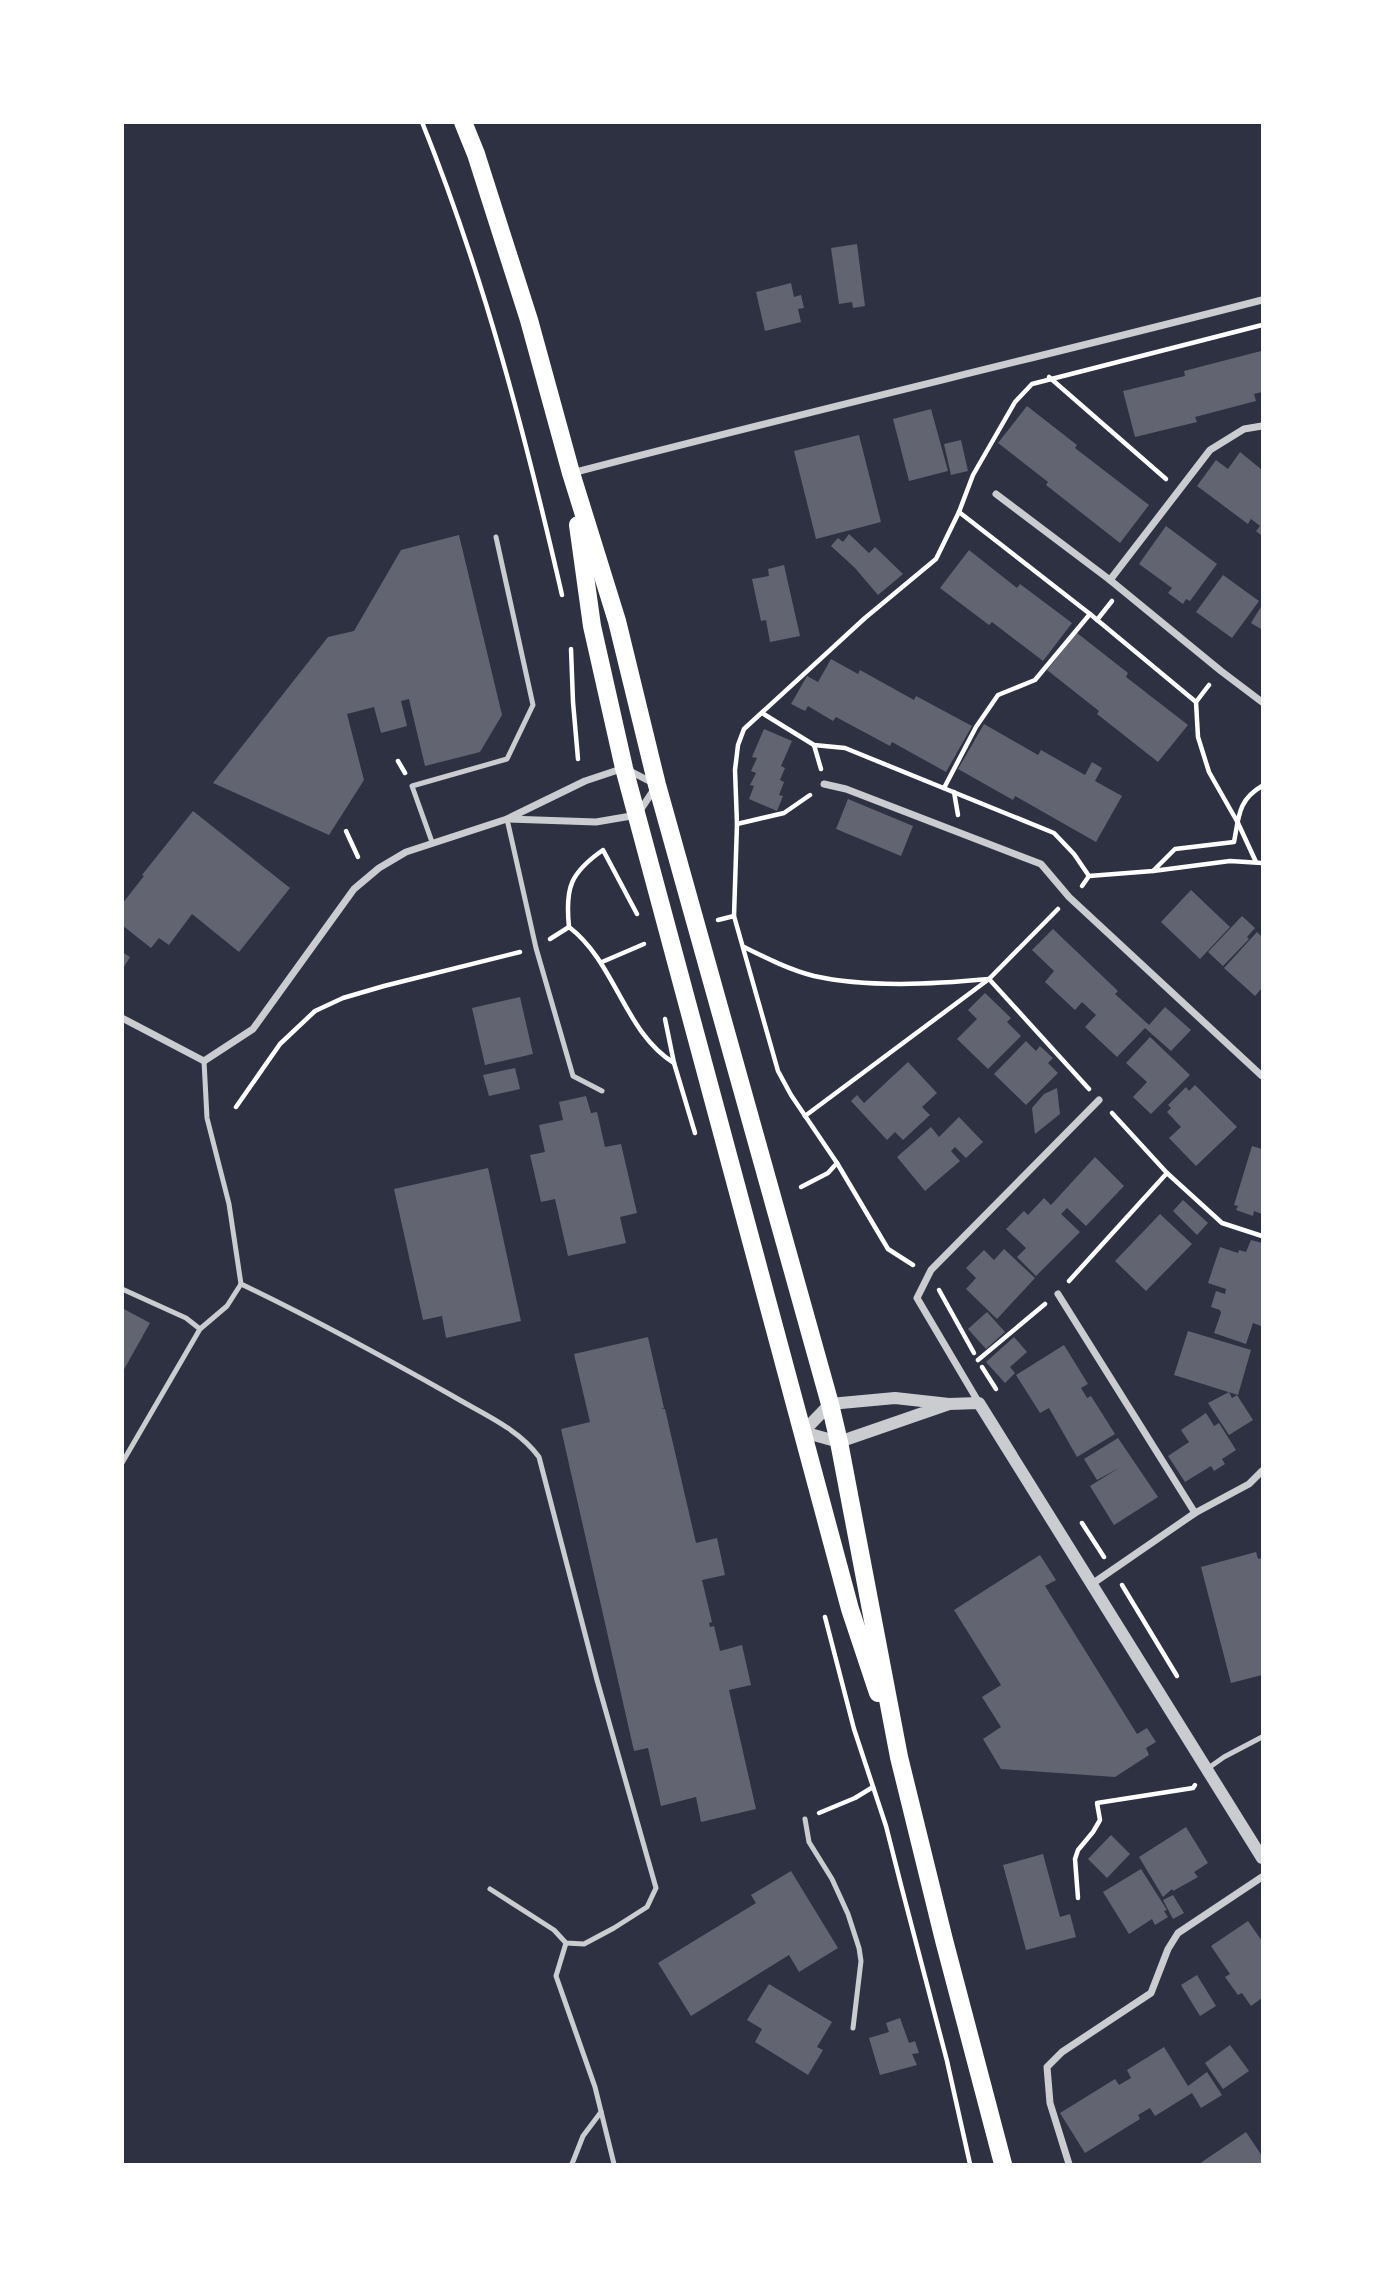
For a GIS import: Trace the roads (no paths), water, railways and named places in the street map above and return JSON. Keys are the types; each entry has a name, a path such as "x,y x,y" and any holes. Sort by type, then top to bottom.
{"main road":[{"path":"463,122 476,154 529,320 571,473 617,621 657,785 830,1404 899,1756 1003,2165"},
{"path":"571,473 592,625 624,768 850,1609 899,1756"}],"street":[{"path":"571,473 1262,300"},
{"path":"1110,580 1210,450 1244,429 1262,426"},
{"path":"996,494 1110,580 1220,671 1262,702"},
{"path":"122,1018 204,1061 253,1028 354,889 379,868 407,852 507,819 585,781 624,768 657,785 637,815 596,822 507,819"},
{"path":"824,784 846,789 1041,864 1069,897 1262,1076"},
{"path":"1099,1100 927,1275 917,1298 979,1403 1262,1858"},
{"path":"1058,1294 1195,1513"},
{"path":"949,1404 839,1442 803,1432 830,1404 895,1398 949,1404 979,1403"},
{"path":"1092,1584 1195,1513 1249,1484 1262,1471"},
{"path":"1069,2165 1050,2103 1046,2067 1062,2052 1150,1993 1168,1949 1178,1933 1262,1877"}],"lane":[{"path":"432,842 412,786 508,760 533,705 496,537"},
{"path":"507,819 536,948 573,1076 602,1091"},
{"path":"122,1463 200,1329 227,1306 241,1284 229,1204 207,1118 204,1061"},
{"path":"241,1284 308,1316 497,1422 529,1443 539,1457 597,1680 656,1888 647,1907 584,1944 566,1943 554,1930 490,1889"},
{"path":"122,1289 186,1318 200,1329"},
{"path":"1207,1769 1262,1737"},
{"path":"805,1819 809,1842 832,1879 848,1914 859,1948 861,1961 853,2028"},
{"path":"566,1943 556,1976 595,2087 614,2165"},
{"path":"572,2165 583,2136 601,2112"}]}
